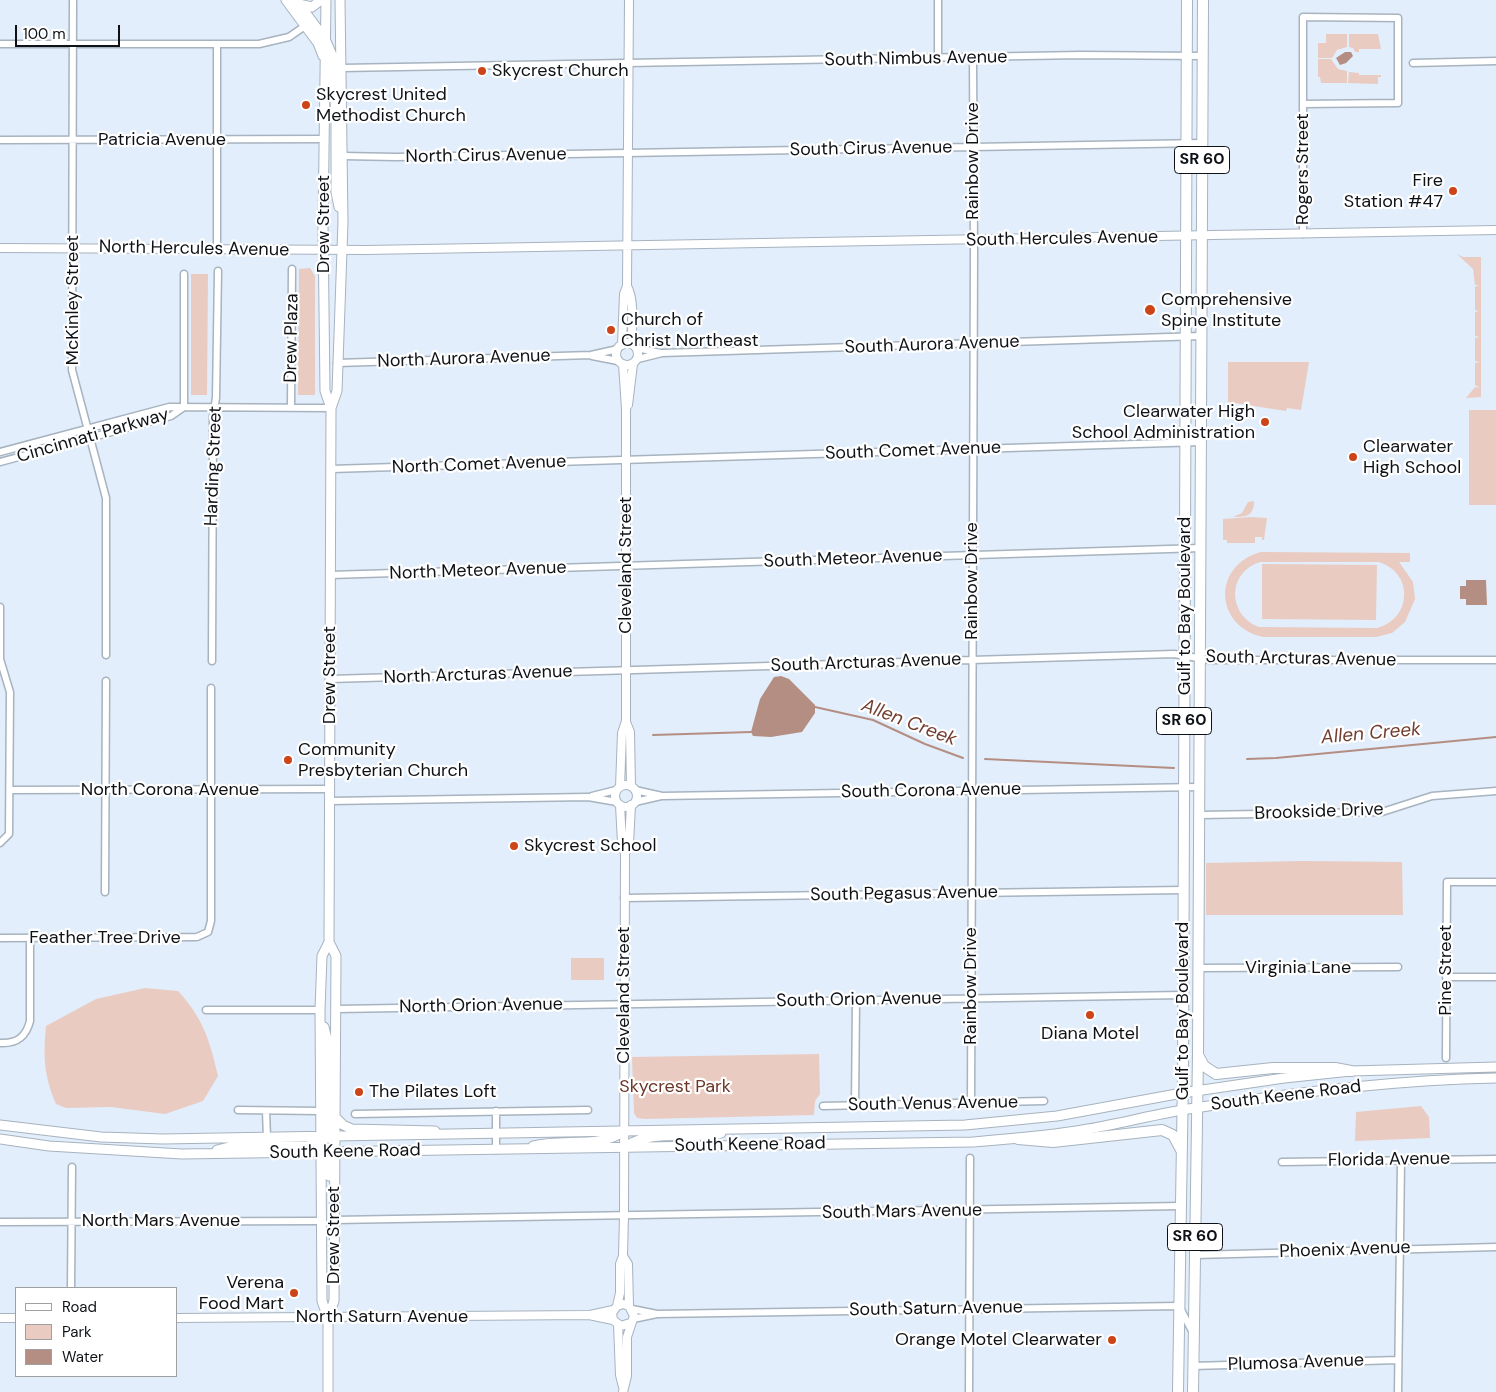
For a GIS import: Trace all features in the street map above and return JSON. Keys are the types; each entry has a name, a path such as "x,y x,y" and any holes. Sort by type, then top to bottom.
{"main road":[{"path":"286,0 318,43 324,59"},
{"path":"297,2 312,7 321,0"},
{"name":"Drew Street","path":"326,0 323,250 325,391 331,408 329,942 336,956 337,1009 336,1118 321,1170 322,1301 328,1318"},
{"name":"Drew Street","path":"340,0 342,68 340,154"},
{"name":"Gulf to Bay Boulevard","path":"1178,1392 1182,1152 1188,0"},
{"name":"Gulf to Bay Boulevard","path":"1193,1392 1198,1054 1203,0"},
{"path":"297,2 325,39"},
{"name":"Drew Street","path":"325,39 332,55 334,66 343,222 337,391 331,408"},
{"path":"324,97 329,116 331,145 340,154"},
{"name":"Drew Street","path":"328,1392 328,1318 334,1301 334,1220 328,1145 320,1111 320,1010 322,956 329,942"},
{"path":"320,1010 327,1039 329,1220 334,1243"},
{"path":"1198,1054 1204,1066 1216,1074 1273,1068 1335,1068 1350,1071"},
{"name":"South Keene Road","path":"0,1139 106,1151 200,1154 460,1133 965,1124 1057,1116 1182,1093 1284,1078 1350,1071 1496,1067"},
{"name":"South Keene Road","path":"0,1125 101,1137 163,1139 306,1137 347,1152 972,1142 1018,1139 1086,1130 1197,1107 1378,1084 1496,1078"},
{"path":"336,1118 352,1130 418,1129 460,1133"},
{"path":"624,1147 646,1137 704,1136 739,1128"},
{"path":"518,1150 550,1141 604,1141 624,1130"},
{"path":"1018,1139 1053,1142 1162,1130 1173,1135 1182,1152"}],"street":[{"name":"McKinley Street","path":"73,0 72,370 106,498 106,656"},
{"path":"627,286 631,294 631,333 635,347 620,347 624,294 627,286 628,246 628,0"},
{"path":"938,0 938,58"},
{"name":"Rogers Street","path":"1303,104 1398,103 1398,18 1303,17 1303,104 1303,234"},
{"path":"0,44 217,44 275,42 305,26"},
{"path":"217,44 217,249"},
{"name":"South Nimbus Avenue","path":"342,68 938,58 1203,56"},
{"name":"Rainbow Drive","path":"971,1104 974,343 972,58"},
{"path":"1413,63 1496,61"},
{"name":"Patricia Avenue","path":"0,140 324,139"},
{"name":"South Cirus Avenue","path":"628,153 1202,143"},
{"name":"North Cirus Avenue","path":"340,154 628,153"},
{"name":"South Hercules Avenue","path":"628,246 1496,230"},
{"name":"North Hercules Avenue","path":"0,248 342,250 628,246"},
{"name":"Drew Plaza","path":"291,407 292,269"},
{"name":"Harding Street","path":"212,661 212,416 216,398 218,271"},
{"path":"184,274 184,407"},
{"name":"South Aurora Avenue","path":"635,361 662,354 1201,336"},
{"name":"North Aurora Avenue","path":"337,363 591,355 620,347"},
{"name":"Cleveland Street","path":"615,1308 620,1293 624,1215 625,854 622,843 618,789 622,733 626,721 626,409 621,363 616,354 620,347"},
{"name":"South Aurora Avenue","path":"635,347 662,354"},
{"name":"Cleveland Street","path":"626,409 635,361 635,347"},
{"name":"North Aurora Avenue","path":"591,355 621,363"},
{"path":"621,363 635,361"},
{"name":"Cincinnati Parkway","path":"0,452 169,407 331,408"},
{"name":"Cincinnati Parkway","path":"0,462 171,416 184,407"},
{"name":"South Comet Avenue","path":"626,460 1201,442"},
{"name":"North Comet Avenue","path":"331,469 626,460"},
{"path":"1185,508 1200,509"},
{"name":"South Meteor Avenue","path":"626,566 1201,548"},
{"name":"North Meteor Avenue","path":"330,575 626,566"},
{"path":"0,607 1,669 8,679 10,692 9,834 0,843"},
{"name":"South Arcturas Avenue","path":"626,671 1174,654 1200,658 1425,662 1496,660"},
{"name":"North Arcturas Avenue","path":"330,679 626,671"},
{"path":"105,892 106,681"},
{"path":"211,688 211,789"},
{"name":"Cleveland Street","path":"625,854 629,843 633,804 630,732 626,721"},
{"name":"South Corona Avenue","path":"633,804 662,796 1199,787"},
{"path":"588,797 618,789 633,788"},
{"name":"South Corona Avenue","path":"633,788 662,796"},
{"name":"Feather Tree Drive","path":"0,938 197,937 208,932 211,921 211,789"},
{"name":"North Corona Avenue","path":"10,790 330,789"},
{"name":"Brookside Drive","path":"1199,815 1382,812 1432,796 1496,791"},
{"path":"329,801 588,797 619,804 633,804"},
{"name":"Pine Street","path":"1446,1058 1447,882 1496,882"},
{"name":"South Pegasus Avenue","path":"624,898 1183,890"},
{"path":"0,1044 15,1042 23,1037 28,1029 30,1021 30,938"},
{"name":"Virginia Lane","path":"1198,968 1398,967"},
{"path":"1446,977 1496,977"},
{"name":"South Orion Avenue","path":"624,1004 1183,995"},
{"path":"855,1106 856,1000"},
{"name":"North Orion Avenue","path":"337,1009 624,1004"},
{"path":"206,1010 320,1010"},
{"name":"South Venus Avenue","path":"823,1106 1044,1101"},
{"path":"238,1110 320,1111"},
{"path":"355,1114 588,1110"},
{"path":"266,1111 266,1138"},
{"path":"496,1111 496,1150"},
{"path":"969,1392 970,1158"},
{"name":"Florida Avenue","path":"1282,1162 1496,1158"},
{"path":"1398,1392 1401,1161"},
{"path":"71,1287 72,1167"},
{"name":"South Mars Avenue","path":"624,1215 970,1211 1181,1206"},
{"path":"334,1220 624,1215"},
{"name":"North Mars Avenue","path":"0,1222 322,1221"},
{"name":"Phoenix Avenue","path":"1195,1255 1400,1248 1496,1247"},
{"name":"Cleveland Street","path":"623,1256 628,1264 631,1307"},
{"path":"623,1304 631,1307 631,1321 627,1337 627,1376 623,1390 620,1375 615,1308 623,1304"},
{"path":"1179,1306 1189,1321 1194,1337"},
{"name":"South Saturn Avenue","path":"631,1321 657,1314 1179,1306"},
{"name":"South Saturn Avenue","path":"631,1307 657,1314"},
{"name":"North Saturn Avenue","path":"178,1318 588,1315 615,1308"},
{"name":"North Saturn Avenue","path":"588,1315 616,1322"},
{"path":"0,1318 15,1318"},
{"path":"616,1322 624,1326 631,1321"},
{"name":"Plumosa Avenue","path":"1193,1366 1398,1360"}],"green space":[{"path":"1326,34 1347,34 1347,47 1337,50 1332,58 1318,58 1318,43 1326,43"},
{"path":"1349,34 1378,34 1381,49 1359,49 1359,52 1355,52 1353,48 1349,47"},
{"path":"1318,59 1331,59 1338,69 1347,71 1347,83 1321,83 1320,77 1318,77"},
{"path":"1349,72 1359,73 1359,75 1381,75 1381,77 1378,77 1378,84 1348,83"},
{"path":"1457,254 1463,257 1481,257 1481,397 1466,398 1475,387 1480,388 1475,385 1475,363 1480,362 1475,361 1475,338 1480,337 1475,336 1475,312 1479,311 1475,310 1475,287 1479,285 1475,285 1473,269"},
{"path":"310,268 315,276 315,395 298,395 299,269"},
{"path":"191,274 208,274 207,395 191,395"},
{"path":"1228,362 1309,362 1301,410 1287,408 1286,411 1228,402"},
{"path":"1469,410 1496,410 1496,505 1469,505"},
{"path":"1254,501 1251,513 1242,517 1233,517 1242,513 1248,502"},
{"path":"1267,518 1264,540 1262,540 1262,537 1255,537 1255,543 1227,543 1227,540 1223,540 1223,519"},
{"path":"1261,552 1410,553 1410,562 1399,562 1413,582 1415,599 1405,622 1392,633 1376,637 1263,637 1247,631 1235,621 1228,609 1225,595 1227,582 1234,569 1245,559","holes":["1260,562 1379,562 1390,568 1398,576 1403,585 1404,596 1402,606 1397,615 1389,623 1377,628 1259,627 1241,613 1237,604 1235,594 1241,575 1249,567"]},
{"path":"1262,564 1377,565 1376,620 1262,619"},
{"path":"1303,861 1402,862 1403,915 1206,915 1206,863"},
{"path":"571,958 604,958 604,980 571,980"},
{"path":"145,988 178,991 200,1021 212,1052 218,1076 203,1101 165,1114 111,1107 66,1108 56,1104 45,1066 46,1026 96,999"},
{"name":"Skycrest Park","path":"819,1054 820,1094 815,1101 814,1115 645,1119 637,1118 634,1113 632,1057"},
{"path":"1421,1106 1429,1117 1430,1138 1355,1141 1356,1112"}],"water":[{"path":"1345,52 1351,52 1353,56 1346,63 1340,65 1336,58"},
{"path":"1466,580 1486,580 1487,605 1466,605 1466,599 1460,599 1460,586 1466,586"},
{"path":"781,676 789,679 815,705 815,713 802,732 771,737 753,736 751,732 760,699 774,677"}],"waterway":[{"name":"Allen Creek","path":"815,707 873,720 925,744 963,758"},
{"name":"Allen Creek","path":"653,735 751,732"},
{"name":"Allen Creek","path":"1247,759 1276,758 1496,737"},
{"name":"Allen Creek","path":"985,759 1174,768"}],"place":[{"name":"Skycrest Church","path":"482,71"},
{"name":"Skycrest United Methodist Church","path":"306,105"},
{"name":"Fire Station #47","path":"1453,191"},
{"name":"Comprehensive Spine Institute","path":"1150,310"},
{"name":"Church of Christ Northeast","path":"611,330"},
{"name":"Clearwater High School Administration","path":"1265,422"},
{"name":"Clearwater High School","path":"1353,457"},
{"name":"Community Presbyterian Church","path":"288,760"},
{"name":"Skycrest School","path":"514,846"},
{"name":"Diana Motel","path":"1090,1015"},
{"name":"The Pilates Loft","path":"359,1092"},
{"name":"Verena Food Mart","path":"294,1293"},
{"name":"Orange Motel Clearwater","path":"1112,1340"}]}
